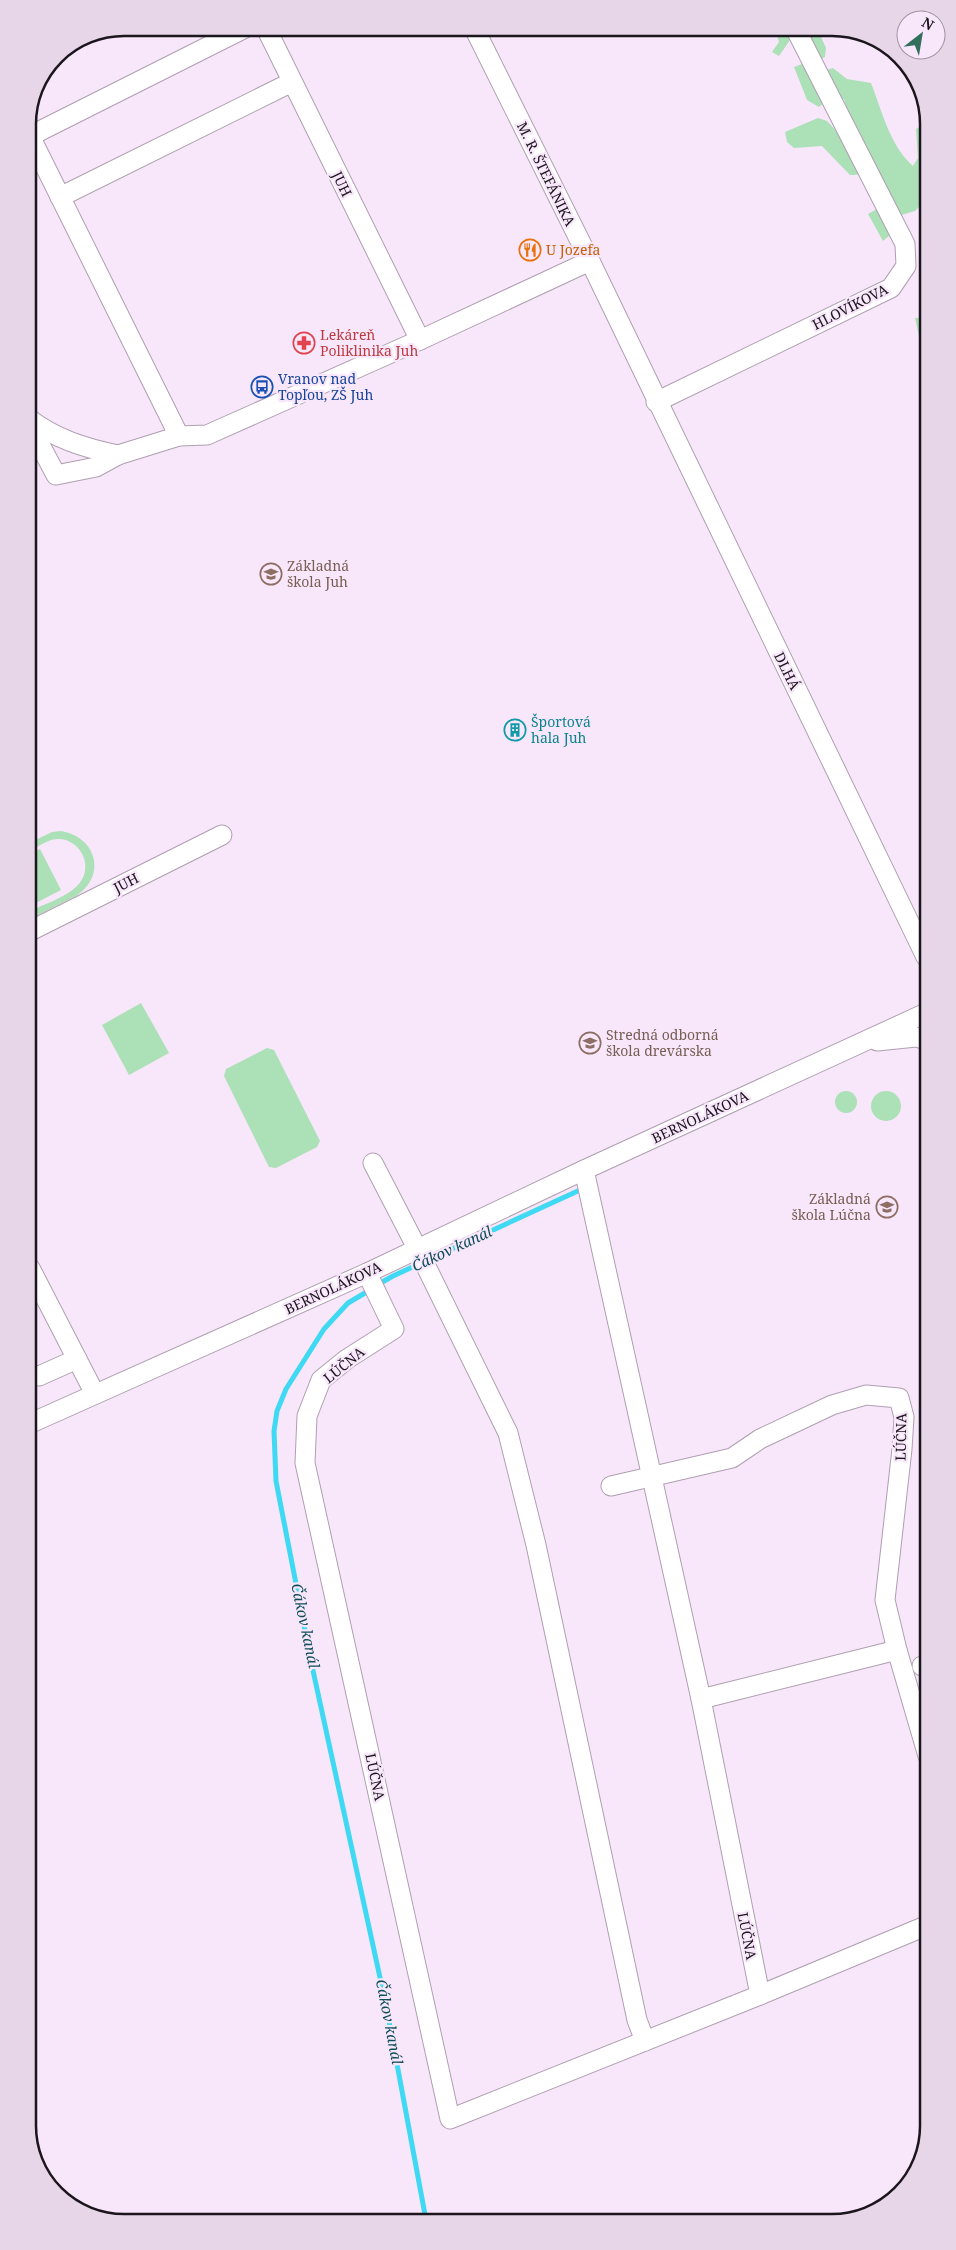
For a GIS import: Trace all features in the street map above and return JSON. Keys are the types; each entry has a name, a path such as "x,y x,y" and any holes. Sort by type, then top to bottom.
{"street":[{"path":"36,131 230,36"},
{"name":"JUH","path":"270,36 420,340"},
{"name":"M. R. ŠTEFÁNIKA","path":"478,36 590,261 656,402"},
{"name":"HLOVÍKOVA","path":"656,402 891,288 906,266 905,244 799,36"},
{"path":"60,197 292,82"},
{"path":"36,148 179,436"},
{"path":"36,431 56,475 96,467 118,455 179,436 207,435 420,340 590,261"},
{"name":"DLHÁ","path":"656,402 920,943"},
{"path":"36,424 73,444 118,455"},
{"name":"JUH","path":"36,928 222,835"},
{"name":"BERNOLÁKOVA","path":"36,1421 367,1273 584,1170 920,1016"},
{"path":"861,1043 916,1037 920,1038"},
{"path":"372,1163 417,1248 508,1433 542,1572 635,2011 645,2041"},
{"name":"LÚČNA","path":"584,1170 650,1477 701,1699 760,1996"},
{"name":"LÚČNA","path":"367,1273 394,1328 347,1359 321,1380 306,1416 306,1463 450,2119 760,1996 920,1928"},
{"path":"36,1280 95,1394"},
{"path":"36,1376 77,1359"},
{"name":"LÚČNA","path":"650,1477 732,1458 760,1439 832,1405 866,1395 899,1398 904,1416 902,1449 885,1600 897,1650 920,1729"},
{"path":"611,1486 650,1477"},
{"path":"701,1699 897,1650"}],"green space":[{"path":"777,36 788,36 790,40 779,56 772,52 779,42"},
{"path":"790,36 821,36 826,48 825,57 813,63 816,73 833,68 847,79 871,83 898,149 913,166 918,158 916,129 920,127 920,206 915,211 891,218 890,235 883,241 868,214 888,203 876,174 850,175 822,146 794,148 787,142 785,132 818,118 827,121 854,150 852,127 844,99 825,102 819,107 807,100 794,67 805,63"},
{"path":"915,318 920,318 919,336"},
{"path":"61,831 83,841 90,849 94,858 94,868 92,878 86,888 76,896 36,916 36,908 67,894 77,886 85,871 83,856 79,849 66,840 54,839 36,848 36,840 52,832"},
{"path":"40,849 61,890 36,903 36,851"},
{"path":"141,1003 169,1053 129,1075 102,1025"},
{"path":"267,1048 274,1050 320,1141 317,1147 276,1168 269,1167 224,1076 226,1069"},
{"path":"846,1091 856,1098 857,1102 850,1112 846,1113 836,1106 835,1102 842,1092"},
{"path":"886,1091 897,1095 901,1106 897,1117 886,1121 875,1117 871,1106 875,1095"}],"waterway":[{"name":"Čákov kanál","path":"377,1285 580,1190"},
{"name":"Čákov kanál","path":"370,1290 348,1303 324,1329 286,1389 277,1411 274,1431 276,1481 312,1666 386,2005 425,2214"}],"place":[{"name":"U Jozefa","path":"530,250"},
{"name":"Lekáreň Poliklinika Juh","path":"304,343"},
{"name":"Vranov nad Topľou, ZŠ Juh","path":"262,387"},
{"name":"Základná škola Juh","path":"271,574"},
{"name":"Športová hala Juh","path":"515,730"},
{"name":"Stredná odborná škola drevárska","path":"590,1043"},
{"name":"Základná škola Lúčna","path":"887,1207"}]}
